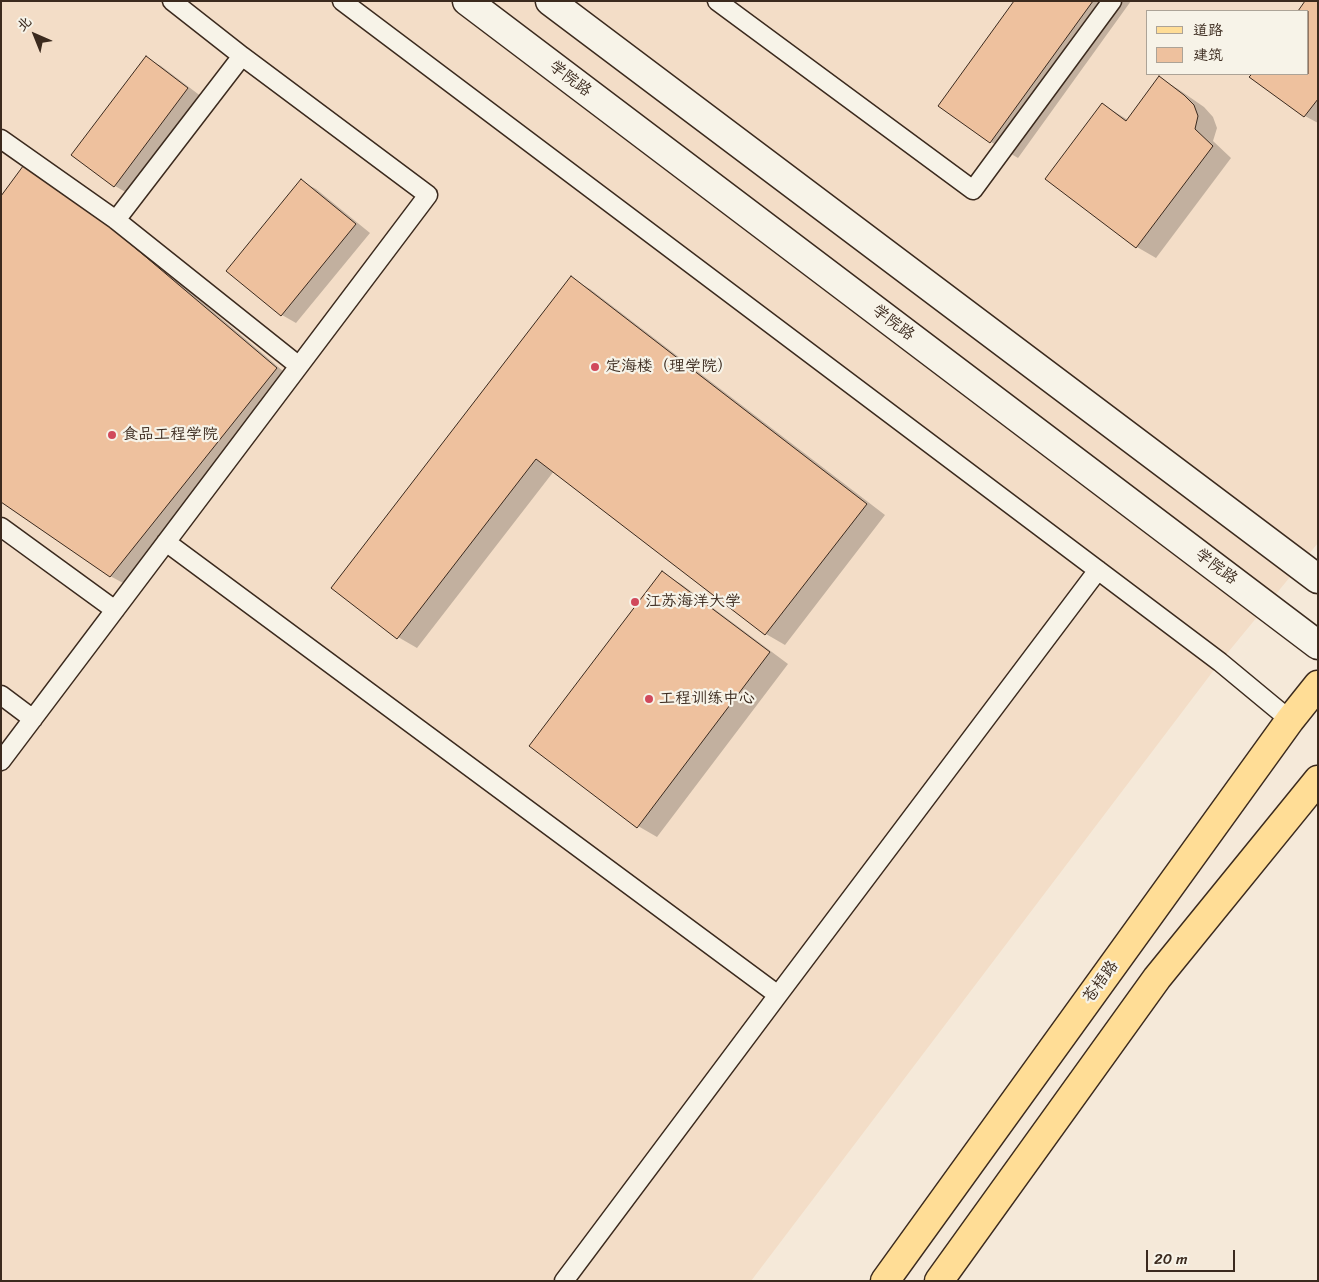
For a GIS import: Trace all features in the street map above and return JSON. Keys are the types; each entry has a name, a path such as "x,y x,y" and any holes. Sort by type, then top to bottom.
{"main road":[{"name":"学院路","path":"468,1 1318,644"},
{"path":"550,1 1318,579"},
{"name":"苍梧路","path":"885,1281 1290,720 1318,684"},
{"path":"939,1281 1157,978 1318,780"}],"lane":[{"path":"1,761 428,195 242,56 172,1"},
{"path":"342,1 1220,662 1290,720"},
{"path":"717,1 973,190 1112,1"},
{"path":"116,220 242,56"},
{"path":"1,139 116,220 299,366"},
{"path":"1,527 116,610"},
{"path":"166,542 778,995"},
{"path":"564,1281 1098,570"},
{"path":"1,695 33,719"}],"shaded area":[{"name":"江苏海洋大学","path":"1,1 1318,1 1318,543 1220,662 751,1281 1,1281"}],"building":[{"path":"1014,1 1093,1 990,143 938,106"},
{"path":"1305,1 1318,1 1318,99 1304,117 1249,77 1251,75 1309,75 1309,10 1299,10"},
{"path":"146,56 188,88 114,187 71,155"},
{"path":"1159,76 1194,105 1198,116 1195,129 1213,146 1136,248 1045,179 1102,103 1126,121"},
{"name":"食品工程学院","path":"29,158 277,368 110,577 1,502 1,196"},
{"path":"301,179 356,224 281,316 226,271"},
{"name":"定海楼（理学院）","path":"571,276 867,504 765,635 536,459 397,639 331,588"},
{"name":"工程训练中心","path":"662,571 770,652 637,828 529,746"}],"place":[{"name":"定海楼（理学院）","path":"595,367"},
{"name":"食品工程学院","path":"112,435"},
{"name":"江苏海洋大学","path":"635,602"},
{"name":"工程训练中心","path":"649,699"}]}
